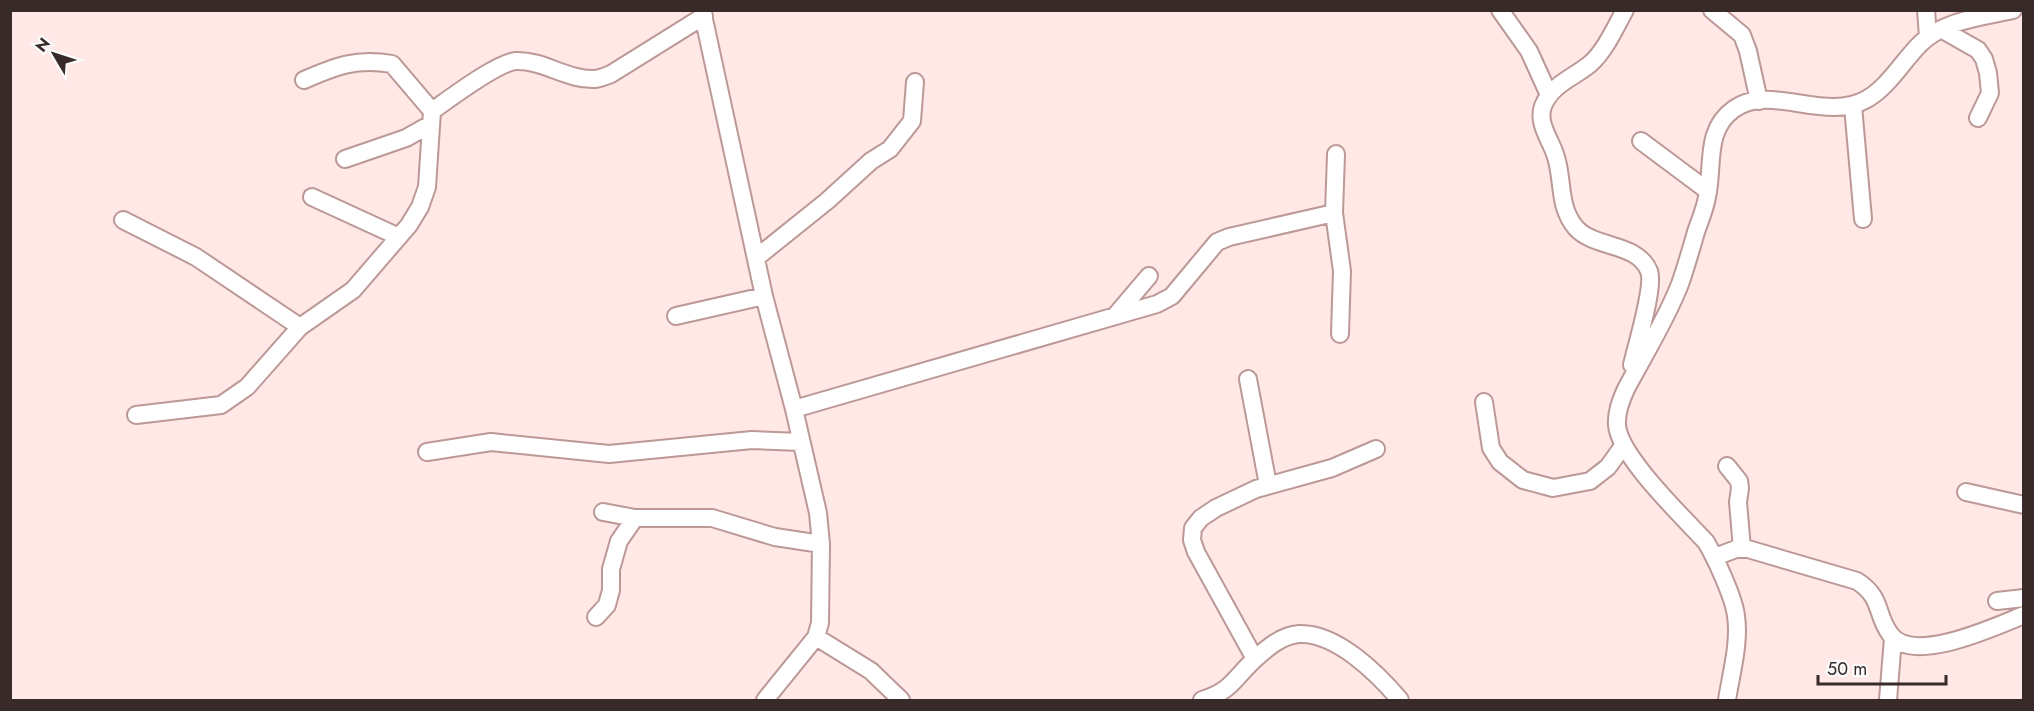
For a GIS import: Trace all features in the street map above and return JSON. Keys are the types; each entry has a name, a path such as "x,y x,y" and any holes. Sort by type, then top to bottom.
{"street":[{"path":"1500,10 1529,51 1549,95"},
{"path":"1625,10 1599,53 1590,63 1558,85 1549,95 1542,109 1542,124 1556,154 1563,202 1574,226 1590,238 1634,254 1644,261 1650,273 1650,287 1626,389"},
{"path":"1712,10 1742,35 1748,51 1759,101"},
{"path":"1926,10 1935,33 1978,50 1984,59 1990,93 1978,118"},
{"path":"1727,700 1737,632 1736,615 1715,557 1706,542 1634,462 1623,446 1617,425 1619,405 1626,389 1680,283 1708,191 1712,143 1720,124 1733,109 1749,102 1836,108 1852,106 1869,98 1935,33 1952,24 2013,10"},
{"path":"345,159 406,138 499,67 514,61 529,62 581,78 596,80 611,74 703,13 764,296 794,409 818,513 821,544 820,622 816,637 765,700"},
{"path":"136,415 220,405 247,387 300,327 342,300 353,290 399,237 420,207 427,187 431,117 392,64 358,62 337,65 304,80"},
{"path":"756,258 827,201 871,161 890,149 912,121 915,82"},
{"path":"1852,106 1863,219"},
{"path":"1641,141 1708,191"},
{"path":"1336,154 1334,213 1342,270 1340,334"},
{"path":"312,197 399,237"},
{"path":"794,409 1157,304 1172,296 1217,242 1229,237 1334,213"},
{"path":"123,220 196,256 300,327"},
{"path":"1115,316 1149,276"},
{"path":"675,316 764,296"},
{"path":"1248,380 1268,485"},
{"path":"1484,402 1491,448 1500,462 1524,480 1553,488 1590,481 1608,467 1623,446"},
{"path":"428,452 491,442 609,454 752,440 801,442"},
{"path":"1255,659 1196,552 1192,540 1193,528 1201,518 1216,508 1268,485 1332,468 1376,449"},
{"path":"1726,466 1738,481 1740,488 1738,502 1742,549"},
{"path":"1966,492 2024,505"},
{"path":"603,512 635,518 712,518 775,537 821,544"},
{"path":"597,617 607,605 611,570 619,541 635,518"},
{"path":"1715,557 1736,549 1748,549 1857,581 1868,588 1876,599 1888,632 1893,638 1902,644 1912,646 1970,638 2023,616"},
{"path":"1997,601 2024,597"},
{"path":"1202,700 1218,695 1277,641 1298,634 1319,636 1338,646 1373,671 1400,700"},
{"path":"816,637 871,671 901,700"},
{"path":"1888,700 1893,638"}]}
